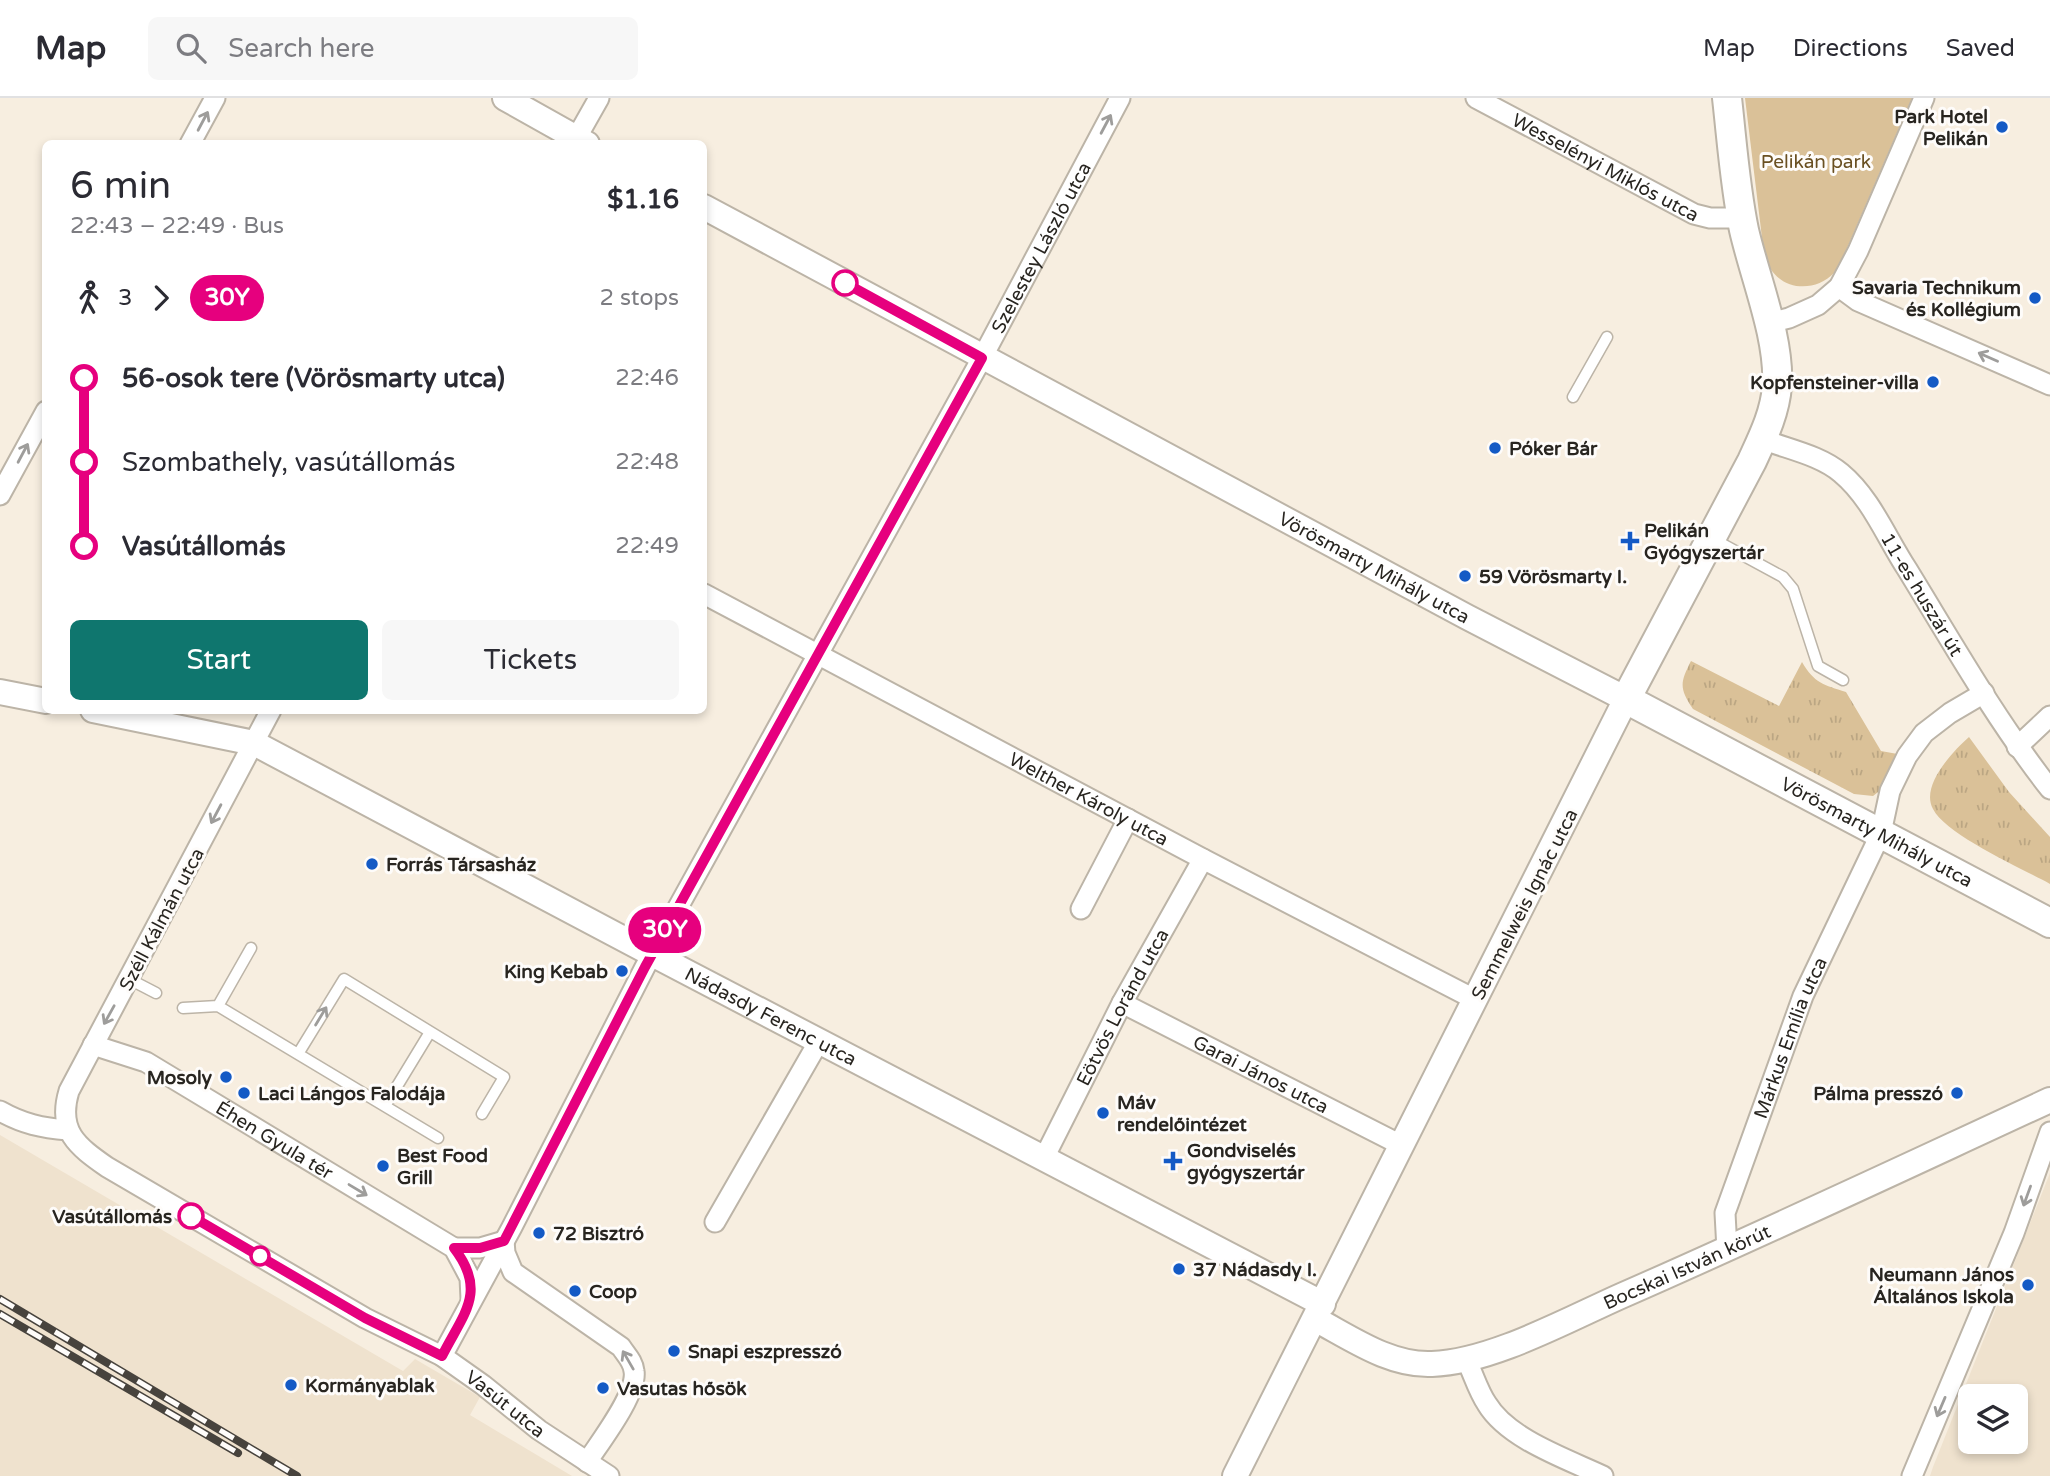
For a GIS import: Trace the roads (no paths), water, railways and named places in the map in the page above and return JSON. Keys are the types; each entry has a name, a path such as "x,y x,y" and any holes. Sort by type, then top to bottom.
{"main road":[{"name":"Semmelweis Ignác utca","path":"1626,699 1762,439 1777,388 1777,363 1769,323 1742,218 1727,98"},
{"name":"Vörösmarty Mihály utca","path":"1626,699 2050,923"}],"street":[{"path":"192,140 215,98"},
{"path":"505,98 576,140"},
{"path":"580,140 599,98"},
{"name":"Szelestey László utca","path":"442,1356 652,954 982,358 1120,98"},
{"name":"Wesselényi Miklós utca","path":"1476,98 1694,214 1710,218 1742,218"},
{"path":"1769,323 1789,318 1818,305 1839,287 1858,251 1924,98"},
{"name":"Vörösmarty Mihály utca","path":"707,209 1467,617 1626,699"},
{"path":"1839,287 1858,301 2050,384"},
{"path":"0,495 42,418"},
{"name":"11-es huszár út","path":"1762,439 1821,461 1838,470 1852,484 1874,512 2017,747 2050,789"},
{"name":"Welther Károly utca","path":"707,596 1203,859 1476,1000"},
{"path":"0,692 42,700"},
{"name":"Márkus Emília utca","path":"1727,1250 1725,1213 1803,996 1881,833 1890,790 1907,755 1924,733 1950,713 1984,693"},
{"name":"Semmelweis Ignác utca","path":"1235,1476 1626,699"},
{"name":"Nádasdy Ferenc utca","path":"113,714 254,743 1044,1158 1319,1312"},
{"name":"Széll Kálmán utca","path":"68,1130 64,1118 69,1091 269,714"},
{"path":"2017,747 2050,716"},
{"path":"1081,909 1128,819"},
{"name":"Eötvös Loránd utca","path":"1044,1158 1122,1003 1203,859"},
{"name":"Garai János utca","path":"1122,1003 1401,1145"},
{"path":"715,1222 819,1041"},
{"name":"Éhen Gyula tér","path":"93,1045 146,1062 454,1248"},
{"name":"Bocskai István körút","path":"1319,1312 1378,1352 1407,1363 1433,1364 1466,1359 1513,1343 1727,1250 2050,1100"},
{"path":"0,1111 29,1125 68,1130"},
{"name":"Vasút utca","path":"68,1130 78,1144 107,1167 365,1318 442,1356 484,1385 519,1416 609,1476"},
{"path":"1912,1476 2014,1233 2050,1132"},
{"path":"471,1298 470,1278 454,1248 480,1248 504,1241 508,1264 520,1278 621,1348 631,1361 635,1373 632,1390 587,1462"},
{"path":"1466,1359 1486,1404 1500,1420 1522,1437 1603,1476"}],"lane":[{"path":"1573,397 1607,337"},
{"path":"1712,538 1789,582 1818,666 1843,680"},
{"path":"218,1006 251,948"},
{"path":"129,979 156,993"},
{"path":"298,1054 344,979 504,1077 482,1114"},
{"path":"183,1007 218,1006 438,1138"},
{"path":"385,1106 430,1032"}],"railway":[{"path":"0,1299 297,1476"},
{"path":"0,1314 238,1453"}],"place":[{"name":"Park Hotel Pelikán","path":"2002,127"},
{"name":"Savaria Technikum és Kollégium","path":"2035,298"},
{"name":"Kopfensteiner-villa","path":"1933,382"},
{"name":"Póker Bár","path":"1495,448"},
{"name":"Pelikán Gyógyszertár","path":"1630,541"},
{"name":"59 Vörösmarty I.","path":"1465,576"},
{"name":"Forrás Társasház","path":"372,864"},
{"name":"King Kebab","path":"622,971"},
{"name":"Mosoly","path":"226,1077"},
{"name":"Laci Lángos Falodája","path":"244,1093"},
{"name":"Pálma presszó","path":"1957,1093"},
{"name":"Máv rendelőintézet","path":"1103,1113"},
{"name":"Gondviselés gyógyszertár","path":"1173,1161"},
{"name":"Best Food Grill","path":"383,1166"},
{"name":"Vasútállomás","path":"191,1216"},
{"name":"72 Bisztró","path":"539,1233"},
{"name":"37 Nádasdy I.","path":"1179,1269"},
{"name":"Neumann János Általános Iskola","path":"2028,1285"},
{"name":"Coop","path":"575,1291"},
{"name":"Snapi eszpresszó","path":"674,1351"},
{"name":"Kormányablak","path":"291,1385"},
{"name":"Vasutas hősök","path":"603,1388"}],"park label":[{"name":"Pelikán park","path":"1816,161"}]}
